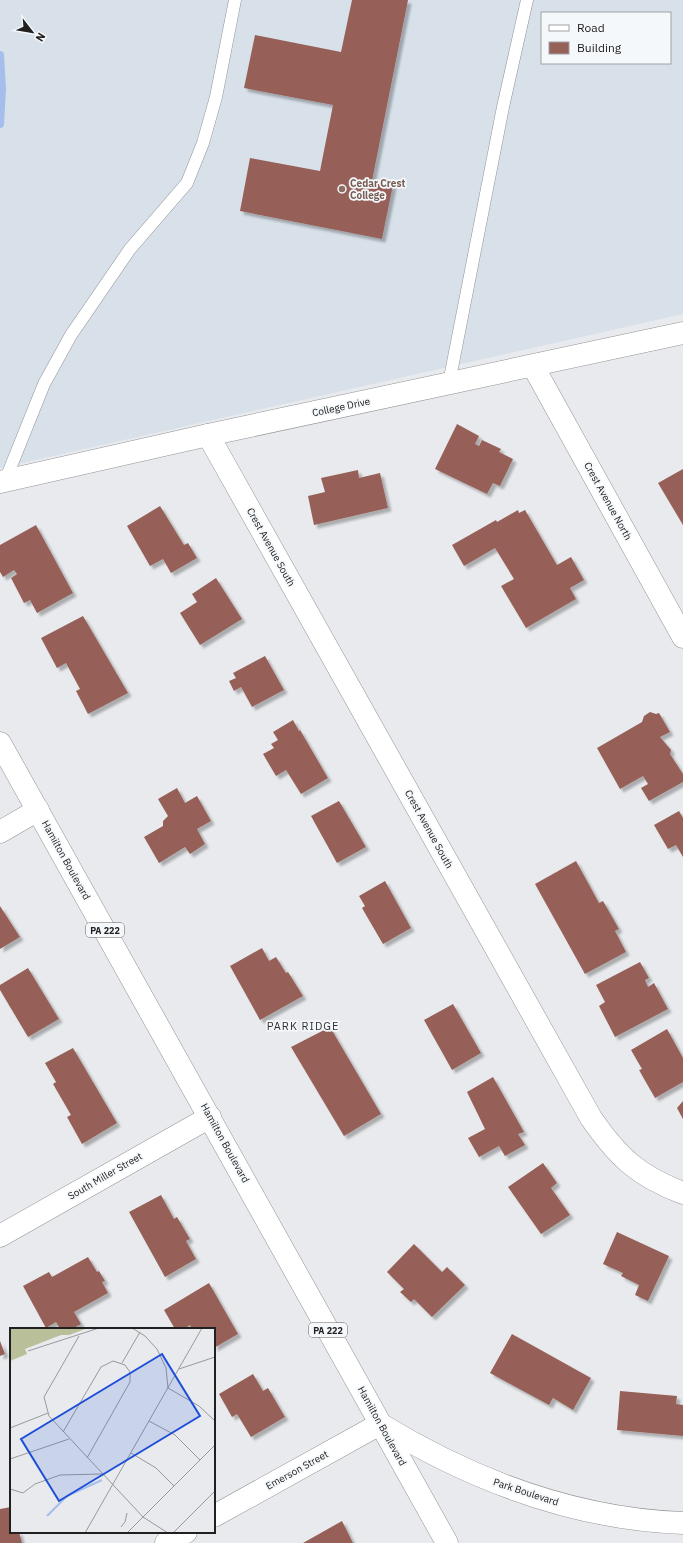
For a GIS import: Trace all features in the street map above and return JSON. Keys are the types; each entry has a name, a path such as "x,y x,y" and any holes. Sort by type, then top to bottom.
{"street":[{"name":"College Drive","path":"2,482 208,435 683,333"},
{"name":"Crest Avenue North","path":"533,366 683,637"},
{"name":"Crest Avenue South","path":"208,435 591,1118 610,1145 633,1168 661,1184 683,1193"},
{"name":"Hamilton Boulevard","path":"0,744 447,1543"},
{"path":"0,832 38,810"},
{"name":"South Miller Street","path":"0,1236 210,1117"},
{"name":"Emerson Street","path":"215,1515 380,1424"},
{"name":"Park Boulevard","path":"380,1424 455,1466 514,1490 555,1503 617,1516 683,1523"},
{"path":"166,1543 184,1533"}],"lane":[{"path":"2,482 44,384 71,335 130,249 187,183 204,143 216,97 235,0"},
{"path":"449,383 503,107 527,0"}],"shaded area":[{"name":"Cedar Crest College","path":"0,0 683,0 683,314 0,468"}],"building":[{"path":"352,0 408,0 372,181 393,185 382,239 240,211 250,158 320,171 333,105 244,88 255,35 341,52"},
{"path":"457,424 479,436 475,444 479,446 482,440 501,449 499,452 513,459 500,486 493,483 487,494 435,469"},
{"path":"683,469 683,525 658,483"},
{"path":"358,470 359,478 380,473 388,508 314,525 308,496 325,492 321,478"},
{"path":"160,506 184,545 188,543 197,558 171,573 163,559 150,566 127,526"},
{"path":"518,510 519,513 525,510 557,565 571,557 584,580 570,588 576,599 526,628 501,586 514,579 495,548 464,566 452,545 496,520 497,522"},
{"path":"36,525 73,593 37,613 30,600 24,603 11,578 17,574 14,570 3,577 0,572 0,545"},
{"path":"216,578 242,619 200,645 180,613 197,602 192,594"},
{"path":"83,616 128,693 88,714 76,691 80,689 66,663 57,668 41,638"},
{"path":"265,656 284,690 252,707 241,687 234,691 229,681 236,678 233,673"},
{"path":"650,712 656,714 659,713 670,732 660,737 671,750 670,754 683,774 683,782 649,801 641,788 648,784 643,776 620,789 597,748 642,722 644,716"},
{"path":"293,720 328,778 301,794 286,770 276,776 263,754 274,748 271,744 278,740 273,732"},
{"path":"177,788 185,803 197,796 211,821 197,829 205,844 190,854 185,847 159,863 144,837 163,826 163,821 168,816 158,799"},
{"path":"339,801 366,847 337,863 311,816"},
{"path":"679,811 683,818 683,857 676,845 668,849 654,825"},
{"path":"576,861 599,903 603,901 619,929 615,931 626,952 585,974 535,884"},
{"path":"385,881 411,928 383,944 362,908 365,906 359,896"},
{"path":"0,906 20,937 0,949"},
{"path":"262,948 269,961 276,957 286,973 288,972 303,996 260,1020 230,966"},
{"path":"640,962 649,978 645,980 648,987 654,983 668,1009 615,1037 599,1006 605,1002 596,985"},
{"path":"28,968 59,1019 28,1037 0,990 0,985"},
{"path":"453,1004 481,1053 452,1070 424,1020"},
{"path":"330,1027 381,1114 344,1136 291,1047"},
{"path":"667,1029 683,1058 683,1082 655,1098 639,1070 642,1069 631,1050"},
{"path":"73,1048 117,1123 82,1144 67,1117 71,1115 53,1084 56,1082 45,1063"},
{"path":"493,1077 524,1132 518,1134 525,1145 505,1156 499,1146 479,1157 468,1138 485,1129 467,1092"},
{"path":"683,1101 683,1119 677,1108"},
{"path":"543,1163 557,1183 551,1188 570,1215 541,1234 508,1187"},
{"path":"161,1195 174,1219 177,1217 190,1239 186,1241 196,1259 165,1277 129,1212"},
{"path":"617,1232 669,1256 648,1301 635,1295 639,1285 621,1276 623,1273 603,1264"},
{"path":"414,1244 442,1272 447,1267 465,1285 432,1317 414,1299 411,1302 400,1292 404,1289 387,1272"},
{"path":"88,1257 97,1272 99,1271 105,1281 102,1282 108,1293 74,1312 81,1324 74,1328 59,1328 56,1322 46,1328 23,1286 49,1272 52,1277"},
{"path":"209,1283 238,1334 215,1347 215,1328 192,1328 190,1325 186,1328 174,1328 164,1310"},
{"path":"512,1334 591,1378 573,1410 553,1398 549,1405 490,1373"},
{"path":"0,1341 5,1354 0,1356"},
{"path":"253,1374 263,1391 268,1388 285,1417 251,1437 237,1414 232,1417 219,1394"},
{"path":"620,1391 677,1396 676,1404 683,1405 683,1436 617,1430"},
{"path":"10,1507 10,1533 19,1533 22,1543 0,1543 0,1509"},
{"path":"342,1521 353,1543 303,1543"}],"waterway":[{"path":"0,55 2,89 0,124"}],"place":[{"name":"Cedar Crest College","path":"342,189"}],"district":[{"name":"PARK RIDGE","path":"303,1026"}]}
